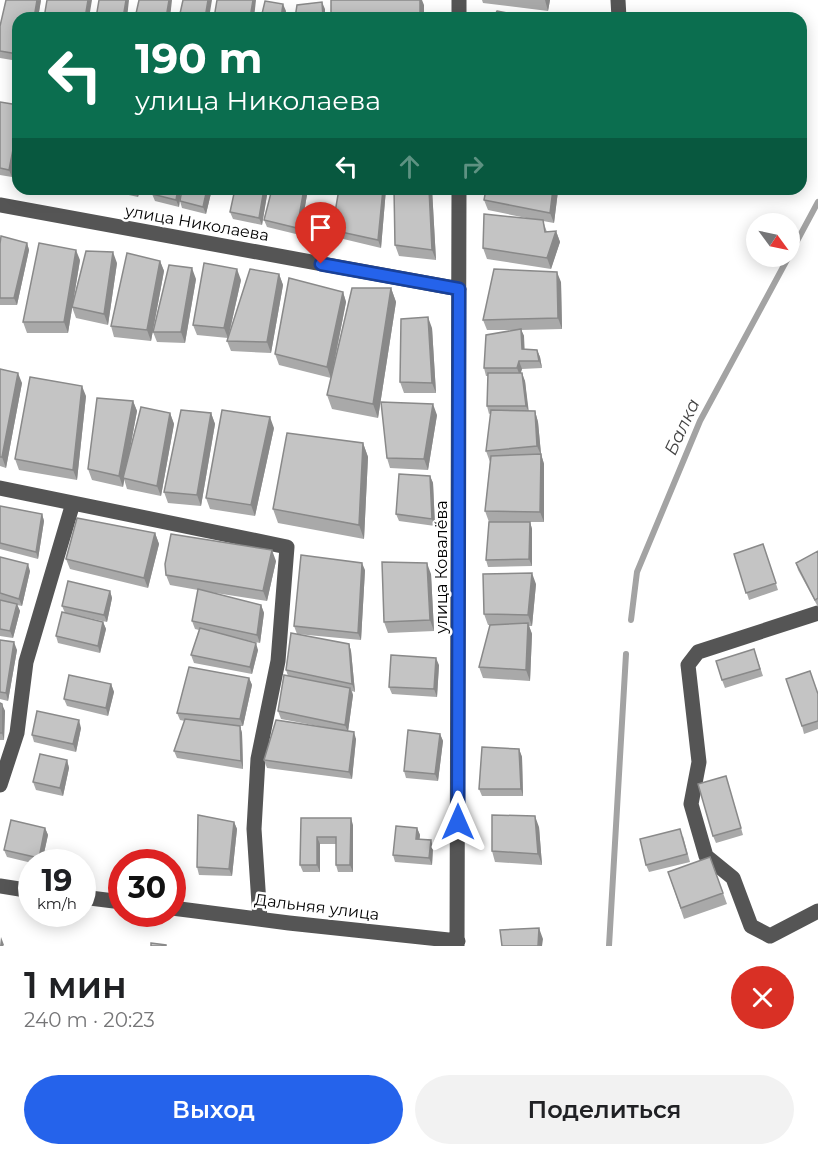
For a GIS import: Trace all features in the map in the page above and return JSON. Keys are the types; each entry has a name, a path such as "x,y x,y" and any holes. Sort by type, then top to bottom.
{"street":[{"name":"улица Ковалёва","path":"458,944 459,195"},
{"name":"улица Николаева","path":"0,205 459,289"},
{"path":"0,488 287,547 278,661 258,759 254,829 260,919"},
{"path":"0,785 17,733 26,662 73,503"},
{"path":"818,613 698,652 688,665 699,762 691,804 706,856 733,878 751,926 770,936 818,911"},
{"path":"0,886 18,889"},
{"name":"Дальняя улица","path":"186,910 458,944"}],"building":[{"path":"6,0 37,0 35,12 12,12 12,53 0,51 0,26"},
{"path":"47,0 88,0 86,12 45,12"},
{"path":"99,0 126,0 124,12 97,12"},
{"path":"139,0 169,0 167,12 136,12"},
{"path":"183,0 208,0 206,12 180,12"},
{"path":"217,0 253,0 251,12 215,12"},
{"path":"331,0 420,0 420,12 331,12"},
{"path":"265,1 283,4 282,12 262,12"},
{"path":"322,2 323,12 296,12 297,5"},
{"path":"0,102 12,104 12,155 9,170 0,168"},
{"path":"156,195 177,195 176,200"},
{"path":"181,195 206,195 203,207 180,201"},
{"path":"234,195 263,195 259,218 230,212"},
{"path":"270,195 303,195 297,228 264,220"},
{"path":"338,195 382,195 378,240 332,230"},
{"path":"394,195 429,195 432,250 395,245"},
{"path":"485,195 552,195 550,213 484,200"},
{"path":"484,214 543,220 545,232 556,231 547,258 483,248"},
{"path":"1,236 27,243 14,298 0,298"},
{"path":"39,243 76,250 64,322 23,322"},
{"path":"86,251 113,252 104,314 72,307"},
{"path":"127,253 160,261 147,330 111,326"},
{"path":"204,263 237,269 224,328 193,325"},
{"path":"169,265 192,268 181,332 153,332"},
{"path":"250,269 279,274 267,342 227,341"},
{"path":"494,269 557,272 558,318 483,320"},
{"path":"289,278 343,292 327,367 275,354"},
{"path":"352,288 391,288 373,404 327,395"},
{"path":"428,317 432,383 400,382 401,319"},
{"path":"521,329 522,349 537,350 539,361 519,361 517,368 484,368 486,335"},
{"path":"0,369 18,373 2,457 0,457"},
{"path":"488,373 522,373 526,406 487,406"},
{"path":"30,377 82,386 73,470 15,459"},
{"path":"97,398 133,401 119,476 88,469"},
{"path":"381,402 433,404 424,459 387,458"},
{"path":"141,407 170,413 157,486 123,478"},
{"path":"181,410 211,413 197,495 164,492"},
{"path":"222,410 270,417 251,505 206,498"},
{"path":"491,410 535,411 537,446 486,451"},
{"path":"287,433 363,443 359,525 273,509"},
{"path":"541,454 540,512 485,511 491,456"},
{"path":"399,474 430,476 432,519 396,514"},
{"path":"0,506 42,514 36,552 0,543"},
{"path":"77,518 155,533 144,578 66,559"},
{"path":"489,522 530,522 529,559 486,560"},
{"path":"171,534 272,550 263,591 166,575 165,564"},
{"path":"763,544 776,583 746,593 734,554"},
{"path":"818,551 818,598 815,600 796,563"},
{"path":"301,555 362,563 358,633 294,626"},
{"path":"0,557 28,564 19,599 0,593"},
{"path":"382,562 427,563 430,620 384,622"},
{"path":"532,573 528,615 484,614 483,574"},
{"path":"68,581 110,591 104,615 62,606"},
{"path":"198,589 261,605 257,635 192,621"},
{"path":"0,600 17,604 10,631 0,629"},
{"path":"62,612 103,622 98,646 56,636"},
{"path":"528,623 526,670 479,667 490,625"},
{"path":"200,628 256,643 250,667 191,655"},
{"path":"291,633 349,644 352,684 286,670"},
{"path":"0,640 14,642 6,693 0,692"},
{"path":"754,649 760,669 722,680 716,661"},
{"path":"391,655 436,658 434,689 389,687"},
{"path":"189,667 249,678 240,719 177,713"},
{"path":"810,671 818,694 818,721 802,726 786,679"},
{"path":"69,675 111,684 106,708 64,699"},
{"path":"284,675 350,688 345,725 278,711"},
{"path":"0,703 2,704 2,733 0,733"},
{"path":"37,711 79,720 73,744 32,735"},
{"path":"185,719 240,726 241,761 174,751"},
{"path":"276,720 354,732 349,772 264,760"},
{"path":"408,730 440,734 435,774 404,771"},
{"path":"482,747 519,749 521,789 479,789"},
{"path":"40,754 67,760 60,788 33,782"},
{"path":"726,776 741,828 713,836 698,784"},
{"path":"198,815 234,822 229,869 197,867"},
{"path":"492,815 535,816 538,854 492,851"},
{"path":"301,818 351,818 350,865 336,865 336,837 317,837 317,865 300,865"},
{"path":"11,820 45,828 41,849 18,849 18,853 4,850"},
{"path":"396,826 417,828 416,839 431,840 429,858 393,855"},
{"path":"680,829 687,854 646,865 640,839"},
{"path":"710,857 723,893 681,908 668,872"},
{"path":"539,928 538,946 502,946 500,930"},
{"path":"151,943 166,945 166,946 151,946"}],"waterway":[{"name":"Балка","path":"800,236 818,202"},
{"name":"Балка","path":"631,620 637,572 700,421 783,267"},
{"name":"Балка","path":"609,946 626,654"}],"route":[{"path":"321,264 459,289 458,822"}]}
